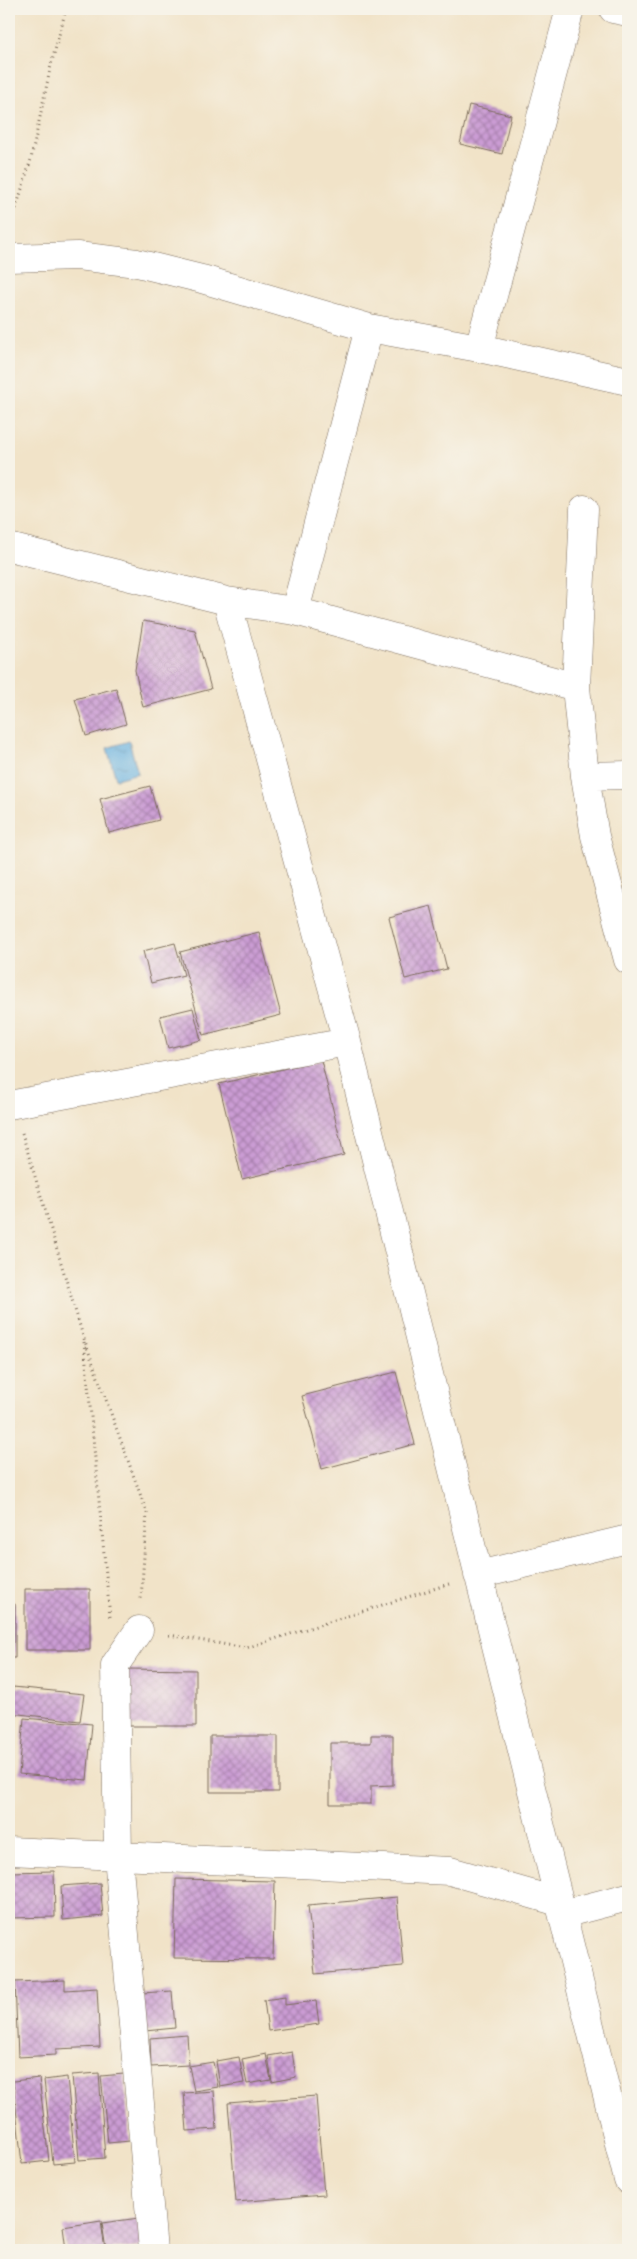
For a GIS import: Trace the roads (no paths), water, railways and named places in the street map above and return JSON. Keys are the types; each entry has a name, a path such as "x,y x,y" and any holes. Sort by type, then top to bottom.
{"street":[{"path":"479,348 570,9"},
{"path":"614,9 628,12"},
{"path":"9,258 77,256 137,263 202,279 369,328 479,348 628,381"},
{"path":"295,611 369,328"},
{"path":"584,509 576,687 585,776 595,836 628,960"},
{"path":"9,547 227,601 295,611 576,687"},
{"path":"227,601 347,1042 628,2180"},
{"path":"585,776 628,775"},
{"path":"11,1104 347,1042"},
{"path":"478,1575 628,1539"},
{"path":"138,1630 115,1665 118,1856 153,2250"},
{"path":"9,1851 450,1871 561,1908 628,1897"}],"water":[{"path":"129,741 138,773 116,779 107,748"}]}
